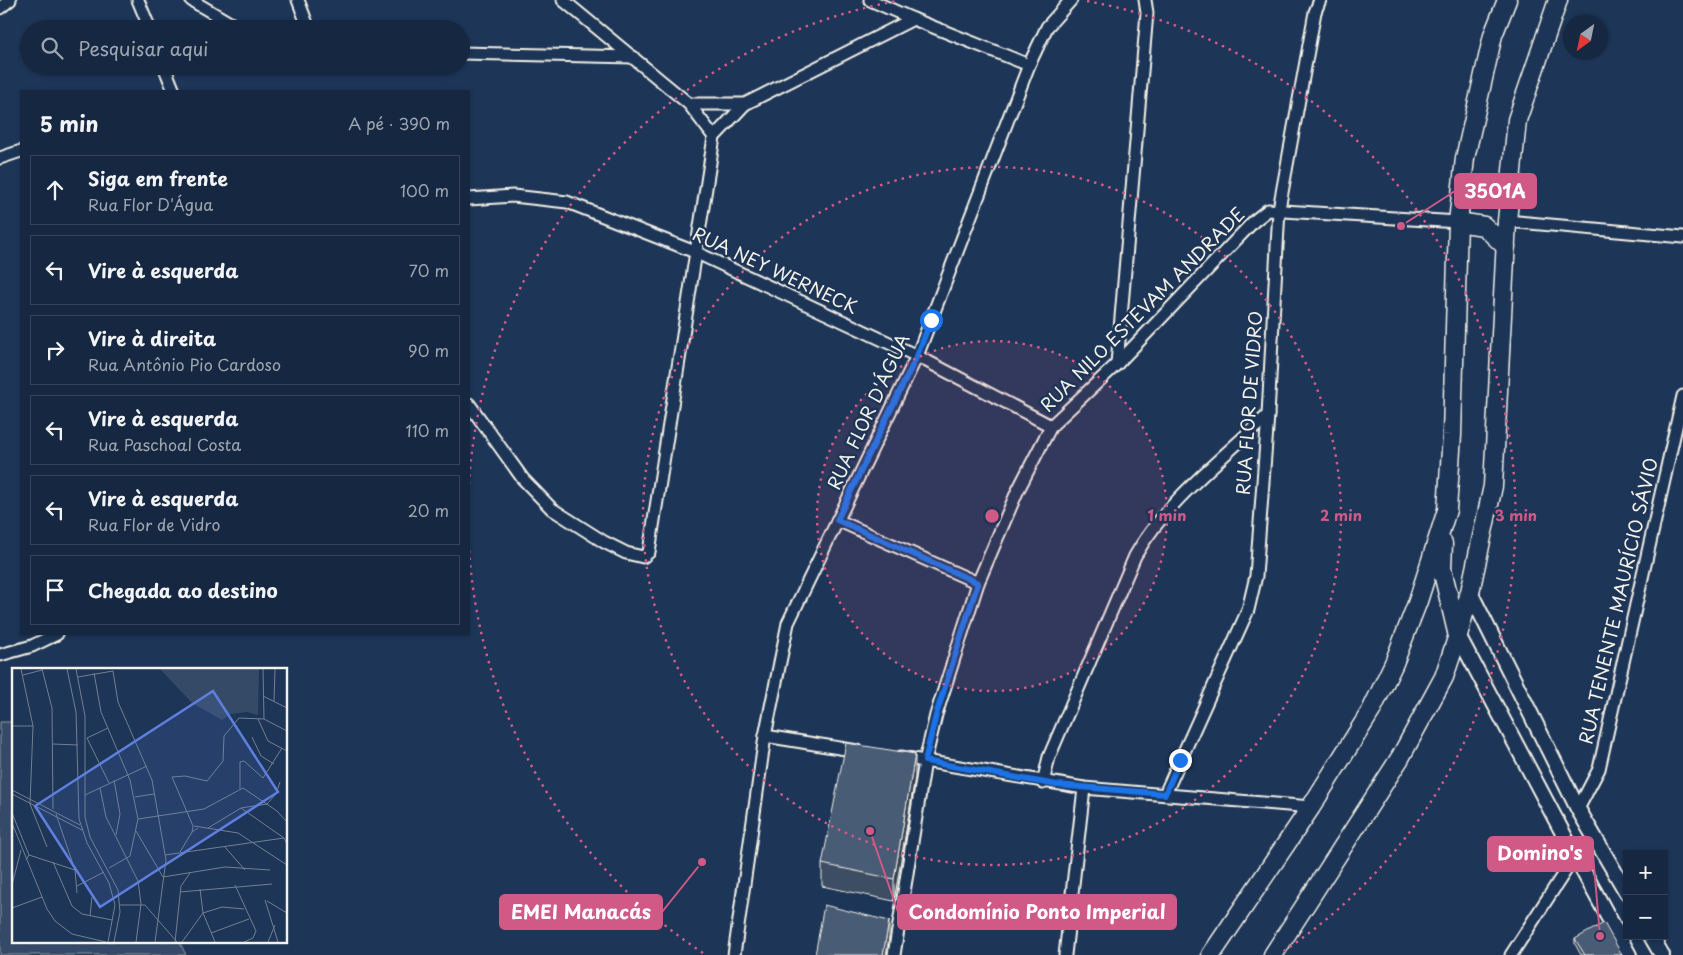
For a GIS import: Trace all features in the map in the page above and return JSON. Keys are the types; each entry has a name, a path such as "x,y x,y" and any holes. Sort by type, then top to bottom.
{"main road":[{"path":"1458,634 1442,569 1452,435 1458,222 1466,158 1478,96 1493,35 1507,0"},
{"path":"1273,955 1400,758 1444,677 1458,634 1470,592 1493,486 1507,221 1517,120 1558,0"},
{"path":"1458,222 1484,226 1506,247"},
{"path":"1211,955 1311,807 1371,711 1394,663 1418,601 1447,510"}],"street":[{"path":"0,8 10,0"},
{"path":"138,0 146,20"},
{"path":"191,0 225,20"},
{"path":"298,0 306,20"},
{"path":"563,0 634,56 689,104 714,137"},
{"path":"870,0 1029,65"},
{"name":"RUA FLOR D'ÁGUA","path":"734,955 765,736 788,623 917,356 1029,65 1047,27 1071,0"},
{"path":"1117,364 1146,23 1145,0"},
{"name":"RUA FLOR DE VIDRO","path":"1165,794 1248,610 1256,576 1268,415 1279,209 1316,12 1320,0"},
{"path":"470,405 523,478 552,509 604,542 626,553 643,557 649,552 714,137 745,104 913,19"},
{"path":"470,54 634,56"},
{"path":"168,75 174,90"},
{"path":"689,104 745,104"},
{"path":"0,158 20,150"},
{"name":"RUA NEY WERNECK","path":"470,199 513,196 567,202 695,252 917,356 1051,426"},
{"path":"1279,209 1458,222"},
{"name":"RUA NILO ESTEVAM ANDRADE","path":"894,955 925,761 936,715 978,583 1017,492 1051,426 1117,364 1254,221 1268,210 1279,209"},
{"path":"1507,221 1683,237"},
{"name":"RUA TENENTE MAURÍCIO SÁVIO","path":"1578,809 1599,769 1683,396"},
{"path":"1043,783 1049,756 1135,556 1148,532 1169,509 1268,415"},
{"path":"837,520 978,583"},
{"path":"1470,592 1578,809 1623,886"},
{"path":"1458,634 1574,856 1629,955"},
{"path":"0,655 32,646 56,635"},
{"path":"765,736 867,752"},
{"path":"887,755 1043,783 1311,807"},
{"path":"1066,955 1084,788"},
{"path":"1511,955 1574,856"},
{"path":"1654,940 1662,955"}],"shaded area":[{"path":"0,722 12,722 12,942 180,942 186,955 0,955"}],"building":[{"path":"846,743 915,754 894,879 822,864"},
{"path":"824,905 889,921 883,955 815,955"},
{"path":"1604,923 1622,955 1585,955 1575,939"}],"place":[{"name":"3501A","path":"1401,226"},
{"name":"Condomínio Ponto Imperial","path":"870,831"},
{"name":"EMEI Manacás","path":"702,862"},
{"name":"Domino's","path":"1600,936"}],"route":[{"path":"931,320 917,356 837,520 978,583 936,715 925,761 1057,785 1165,794 1180,760"}]}
